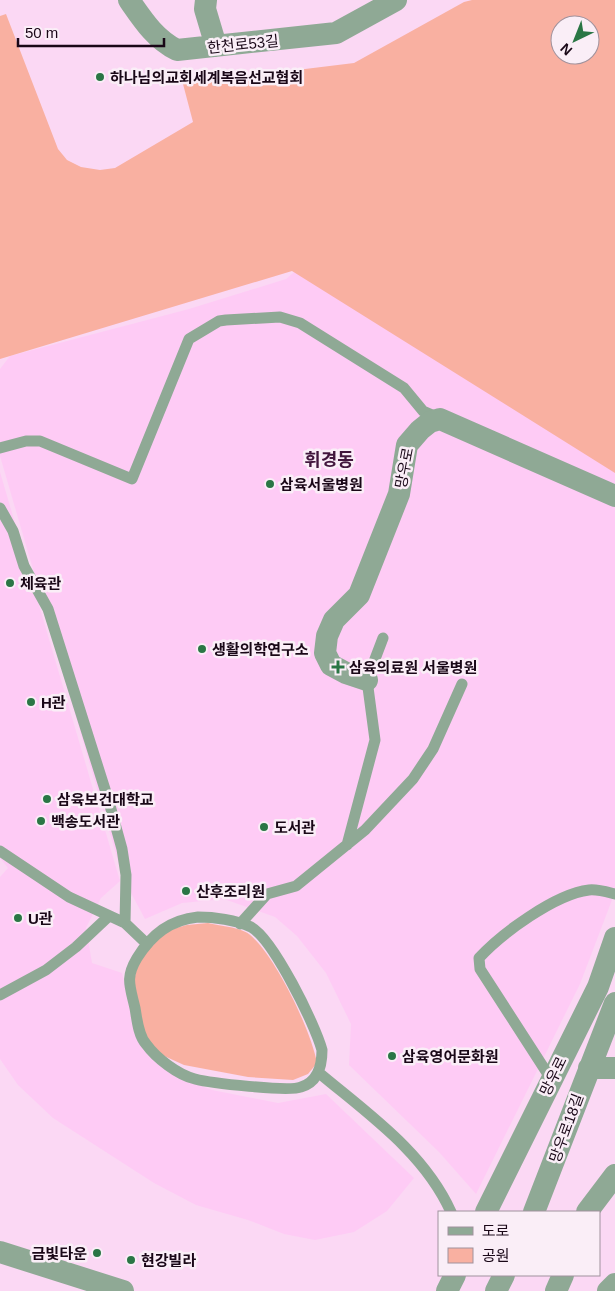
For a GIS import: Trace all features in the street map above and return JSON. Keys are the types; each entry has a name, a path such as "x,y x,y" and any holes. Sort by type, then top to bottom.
{"street":[{"name":"한천로53길","path":"130,0 147,26 168,46 177,50 336,33 369,6 396,0"},
{"path":"206,0 205,9 216,46"},
{"path":"440,419 615,496"},
{"name":"망우로","path":"367,680 346,673 332,664 325,653 327,636 334,620 359,595 399,494 408,445 420,430 430,422 440,419"},
{"name":"망우로","path":"486,1211 598,987 615,938"},
{"name":"망우로18길","path":"534,1211 615,1003"},
{"path":"589,1068 615,1068"},
{"path":"588,1211 615,1175"},
{"path":"0,1252 123,1291"},
{"path":"447,1291 454,1276"},
{"path":"496,1291 504,1276"},
{"path":"556,1291 563,1276"},
{"path":"608,1291 615,1284"}],"lane":[{"path":"0,448 26,440 40,441 132,480 188,339 219,321 226,320 280,317 300,323 404,388 423,411 440,419"},
{"path":"0,508 13,531 24,566 48,609 109,802 122,849 126,875 125,923"},
{"path":"347,845 375,740 367,680 383,638"},
{"path":"240,924 268,894 296,886 365,830 413,779 425,762 462,684"},
{"path":"0,851 69,897 125,923 146,943"},
{"path":"551,1079 480,968 479,958 503,934 567,896 589,890 615,894"},
{"path":"0,995 46,970 76,947 110,916"},
{"path":"209,917 240,924 256,930 282,963 321,1046 322,1058 318,1072 308,1084 291,1089 196,1079 168,1064 152,1052 142,1038 128,982 130,969 146,943 170,923 185,918 209,917"},
{"path":"318,1072 398,1140 420,1162 433,1177 450,1211"}],"shaded area":[{"name":"삼육의료원 서울병원","path":"437,150 615,220 615,892 580,984 476,1194 439,1152 349,1065 351,1024 326,973 297,936 275,917 224,899 182,903 145,919 123,878 0,456 0,369 10,356 189,309 286,279"},
{"name":"삼육보건대학교","path":"0,472 120,881 101,898 86,928 92,963 122,973 140,1045 180,1078 212,1090 278,1103 326,1094 414,1178 387,1211 354,1232 315,1240 284,1234 248,1220 196,1205 154,1183 53,1118 18,1085 0,1059 0,877 8,868 0,858"}],"green space":[{"path":"472,0 615,0 615,473 292,271 0,359 0,16 6,14 58,149 67,160 81,167 100,170 115,168 193,122 183,84 354,63 464,2"},
{"path":"208,923 235,928 249,934 270,958 300,1013 308,1032 317,1063 308,1074 293,1080 248,1077 184,1065 162,1055 145,1036 134,981 138,962 165,931 187,925"}],"place":[{"name":"하나님의교회세계복음선교협회","path":"100,77"},
{"name":"삼육서울병원","path":"270,484"},
{"name":"체육관","path":"10,583"},
{"name":"생활의학연구소","path":"202,649"},
{"name":"삼육의료원 서울병원","path":"338,667"},
{"name":"H관","path":"31,702"},
{"name":"삼육보건대학교","path":"47,799"},
{"name":"백송도서관","path":"41,821"},
{"name":"도서관","path":"264,827"},
{"name":"산후조리원","path":"186,891"},
{"name":"U관","path":"18,918"},
{"name":"삼육영어문화원","path":"392,1056"},
{"name":"금빛타운","path":"97,1253"},
{"name":"현강빌라","path":"131,1260"}],"district":[{"name":"휘경동","path":"329,460"}]}
